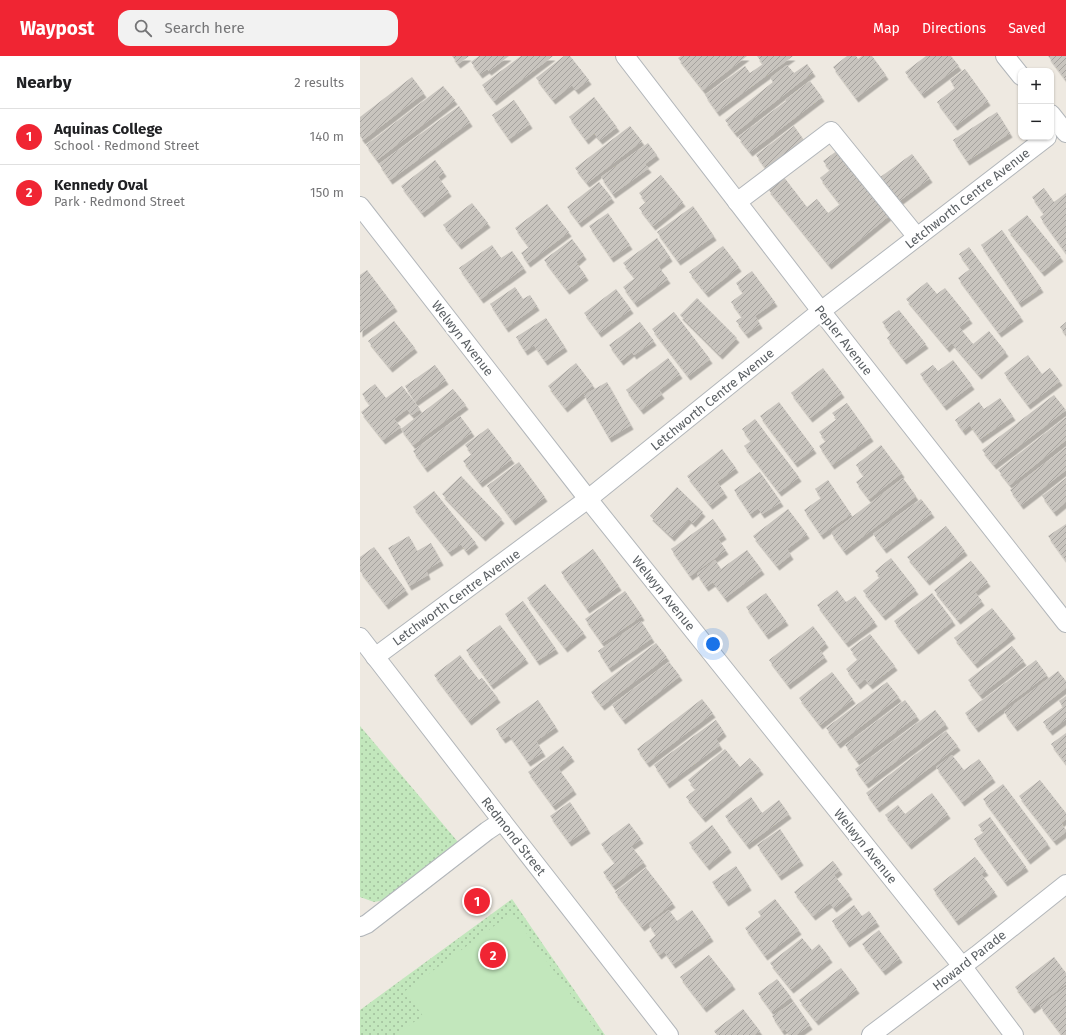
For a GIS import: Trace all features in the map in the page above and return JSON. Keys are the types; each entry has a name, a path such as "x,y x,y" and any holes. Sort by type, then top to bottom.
{"street":[{"name":"Pepler Avenue","path":"625,56 821,311 1066,623"},
{"path":"1005,56 1018,72"},
{"name":"Letchworth Centre Avenue","path":"375,656 588,499 821,311 1057,128"},
{"path":"737,202 831,131 917,237"},
{"name":"Welwyn Avenue","path":"360,206 588,499 962,966 1014,1035"},
{"name":"Redmond Street","path":"360,637 669,1035"},
{"path":"360,927 367,924 502,821"},
{"name":"Howard Parade","path":"871,1035 1066,884"}],"green space":[{"path":"360,726 469,855 422,894 374,902 360,897"},
{"path":"512,899 605,1035 360,1035 360,1010"},
{"path":"512,913 600,1035 399,1035 408,1026 423,1016 405,991"}],"building":[{"path":"452,56 469,56 458,64"},
{"path":"479,56 509,56 489,71 487,69 480,74 471,62"},
{"path":"521,56 553,56 494,101 482,85"},
{"path":"564,56 570,56 589,80 576,90 572,85 553,100 536,78"},
{"path":"681,56 747,56 703,90 678,58"},
{"path":"757,56 793,56 717,112 705,95 745,66 750,73 763,64"},
{"path":"847,56 856,56 858,59 862,56 872,56 886,75 856,98 833,67"},
{"path":"926,56 951,56 959,66 922,94 905,72"},
{"path":"1048,56 1066,56 1066,79 1065,79"},
{"path":"807,64 813,72 735,133 725,120 773,82 770,78 787,65 794,73"},
{"path":"965,69 988,101 955,126 937,102 955,88 950,80"},
{"path":"412,77 424,93 363,140 360,136 360,117"},
{"path":"810,81 822,97 750,152 738,137"},
{"path":"443,86 455,100 377,160 366,145"},
{"path":"594,97 617,127 600,140 594,133 586,140 569,117"},
{"path":"514,100 530,124 509,139 492,115"},
{"path":"459,106 470,122 390,180 379,164"},
{"path":"997,112 1010,133 967,161 953,140"},
{"path":"630,126 642,141 587,183 575,168"},
{"path":"794,126 806,143 768,172 756,155"},
{"path":"648,143 657,155 645,164 649,168 613,194 601,177"},
{"path":"838,150 890,215 829,265 768,189 783,176 807,207 817,199 828,213 840,204 820,178 830,170 823,161"},
{"path":"912,154 930,178 898,202 879,178"},
{"path":"435,160 444,172 438,177 449,192 422,213 401,186"},
{"path":"661,175 683,202 653,226 639,208 646,202 639,193"},
{"path":"599,182 612,198 579,223 567,207"},
{"path":"1044,188 1054,202 1066,193 1066,253 1040,217 1044,214 1032,197"},
{"path":"472,203 488,223 459,245 443,225"},
{"path":"547,204 569,232 528,263 521,253 529,247 515,228"},
{"path":"693,206 714,236 678,261 657,232"},
{"path":"608,213 630,245 611,258 589,226"},
{"path":"1027,215 1061,257 1042,272 1008,230"},
{"path":"1002,230 1041,288 1019,303 981,245"},
{"path":"657,238 670,257 658,266 668,279 635,303 623,287 635,278 623,263"},
{"path":"572,239 584,255 576,262 586,276 567,290 544,260"},
{"path":"492,245 501,258 512,251 524,268 481,299 459,268"},
{"path":"723,246 739,267 706,293 689,272"},
{"path":"969,247 1021,317 999,333 958,278 970,269 959,254"},
{"path":"367,270 395,307 360,333 360,275"},
{"path":"752,271 775,302 755,316 760,324 746,334 736,321 742,317 731,302 743,293 736,283"},
{"path":"927,282 937,294 945,288 970,319 959,327 973,344 989,331 1006,352 979,375 952,343 947,348 906,299"},
{"path":"515,287 523,299 530,295 537,306 506,328 490,304"},
{"path":"616,289 631,309 599,333 584,313"},
{"path":"697,298 737,338 720,355 680,315"},
{"path":"899,310 926,344 904,360 887,338 891,334 882,322"},
{"path":"674,312 710,359 688,376 652,329"},
{"path":"546,318 565,347 545,361 534,345 525,351 516,337"},
{"path":"394,321 415,348 390,368 368,341"},
{"path":"640,322 654,341 634,355 632,352 621,361 609,345"},
{"path":"1066,322 1066,335 1060,327"},
{"path":"1028,355 1042,374 1050,368 1060,381 1028,405 1004,373"},
{"path":"668,358 680,374 659,390 662,394 641,410 626,390"},
{"path":"953,360 972,385 944,406 920,374 933,365 938,371"},
{"path":"576,363 593,385 565,408 548,386"},
{"path":"435,365 446,380 415,402 405,386"},
{"path":"823,368 842,393 810,418 791,393"},
{"path":"607,382 631,425 609,438 584,395"},
{"path":"375,384 386,398 402,386 420,409 412,415 407,409 394,419 401,427 383,440 361,412 370,405 362,394"},
{"path":"453,389 466,405 413,445 401,429"},
{"path":"1054,395 1066,410 994,465 982,450"},
{"path":"1000,398 1013,416 980,439 970,425 963,431 955,420 979,402 984,409"},
{"path":"779,402 814,449 795,463 760,416"},
{"path":"847,403 871,437 832,465 819,446 826,441 819,432 837,419 832,413"},
{"path":"460,416 472,432 425,468 413,451"},
{"path":"1066,417 1066,440 1010,485 998,470"},
{"path":"755,419 799,477 779,492 744,446 751,441 742,429"},
{"path":"488,428 512,459 480,483 463,461 472,454 465,445"},
{"path":"881,445 902,473 869,499 856,482 864,476 856,465"},
{"path":"1066,447 1066,470 1021,505 1010,490"},
{"path":"722,449 736,468 717,482 725,493 710,505 687,476"},
{"path":"519,462 545,497 513,521 487,486"},
{"path":"760,472 781,502 762,514 758,508 750,514 734,490"},
{"path":"461,476 502,519 483,537 442,494"},
{"path":"903,478 916,496 844,551 831,533"},
{"path":"1066,478 1066,502 1054,512 1042,496"},
{"path":"828,480 851,514 821,535 804,510 821,498 815,489"},
{"path":"677,487 703,512 693,523 689,519 672,537 650,516"},
{"path":"434,491 476,543 466,551 461,544 449,552 413,507"},
{"path":"921,499 932,513 884,549 873,534"},
{"path":"788,509 807,534 787,549 791,555 777,566 753,536"},
{"path":"713,519 724,535 718,539 726,550 690,576 671,549"},
{"path":"1066,524 1066,561 1048,536"},
{"path":"946,526 965,551 927,581 907,557"},
{"path":"409,536 417,551 431,543 441,561 426,570 428,575 409,586 388,548"},
{"path":"374,547 406,590 386,605 360,571 360,557"},
{"path":"593,549 619,586 587,609 561,572"},
{"path":"747,550 762,570 725,598 713,582 706,587 697,574 715,560 721,569"},
{"path":"891,558 916,590 883,616 863,591 880,577 875,571"},
{"path":"971,561 988,582 975,592 982,601 958,620 934,590"},
{"path":"545,584 584,633 565,648 527,598"},
{"path":"837,590 846,602 855,596 875,622 846,643 817,605"},
{"path":"625,591 642,616 602,643 585,619"},
{"path":"766,593 786,621 766,635 746,607"},
{"path":"932,593 953,621 916,650 894,621"},
{"path":"523,601 556,649 537,661 505,614"},
{"path":"992,608 1013,634 975,664 954,638"},
{"path":"641,621 652,638 609,668 598,651"},
{"path":"500,625 526,659 491,685 466,650"},
{"path":"813,626 826,643 819,649 825,657 788,685 769,660"},
{"path":"870,634 895,666 870,685 865,679 858,685 846,669 858,659 850,649"},
{"path":"656,643 667,657 602,706 591,692"},
{"path":"1012,646 1024,661 980,695 968,680"},
{"path":"460,655 479,680 482,678 498,698 469,721 434,675"},
{"path":"1036,660 1047,675 976,728 965,713"},
{"path":"669,662 680,676 623,720 612,705"},
{"path":"1058,671 1066,681 1066,688 1015,727 1004,712"},
{"path":"832,672 853,699 820,725 799,698"},
{"path":"887,682 899,697 838,744 826,728"},
{"path":"1066,696 1066,719 1050,731 1043,722 1063,707 1059,701"},
{"path":"702,699 713,713 647,763 637,749"},
{"path":"538,700 556,727 536,741 543,752 528,762 509,735 503,739 496,729"},
{"path":"905,700 917,716 857,761 845,745"},
{"path":"935,710 946,724 866,784 855,769"},
{"path":"716,720 724,732 716,739 720,745 667,784 654,765"},
{"path":"946,731 958,746 877,808 866,793"},
{"path":"1066,733 1066,764 1051,744"},
{"path":"563,746 572,757 558,768 574,790 553,806 528,772"},
{"path":"725,749 740,767 750,758 761,770 703,818 686,797 696,789 688,780"},
{"path":"952,755 964,770 979,759 993,778 962,802 936,767"},
{"path":"1040,780 1066,813 1066,819 1061,823 1066,832 1054,841 1019,796"},
{"path":"1003,784 1048,844 1028,860 983,799"},
{"path":"932,793 948,814 909,845 885,815 898,805 905,814"},
{"path":"751,797 762,813 779,800 789,814 747,845 725,816"},
{"path":"570,802 588,829 569,842 550,816"},
{"path":"990,817 1026,867 1005,882 974,839 984,832 978,825"},
{"path":"629,823 641,839 631,846 644,862 613,886 603,872 615,863 601,844"},
{"path":"712,825 729,848 707,866 689,843"},
{"path":"780,829 801,861 779,876 757,845"},
{"path":"975,857 986,871 981,874 995,892 956,921 933,889"},
{"path":"833,861 840,870 834,875 850,895 834,908 830,903 813,916 794,892"},
{"path":"736,866 749,886 726,902 712,882"},
{"path":"646,868 673,903 642,927 615,892"},
{"path":"775,899 799,930 765,956 745,928 761,916 758,912"},
{"path":"854,905 862,916 869,911 877,922 847,943 832,921"},
{"path":"669,910 677,921 692,910 711,937 673,964 664,951 659,955 649,941 656,935 649,925"},
{"path":"879,930 900,958 883,971 862,944"},
{"path":"802,938 812,950 819,944 830,958 791,989 770,963"},
{"path":"709,955 733,985 704,1008 680,977"},
{"path":"1054,957 1066,973 1066,984 1032,1009 1015,987"},
{"path":"841,968 857,989 816,1021 799,1000"},
{"path":"777,979 791,997 772,1012 758,993"},
{"path":"1066,987 1066,1035 1062,1035 1040,1006"},
{"path":"794,1002 810,1025 796,1035 789,1035 785,1029 782,1031 772,1016"},
{"path":"743,1009 760,1031 754,1035 717,1035 714,1031"}],"place":[{"name":"Aquinas College","path":"477,901"},
{"name":"Kennedy Oval","path":"493,955"}]}
